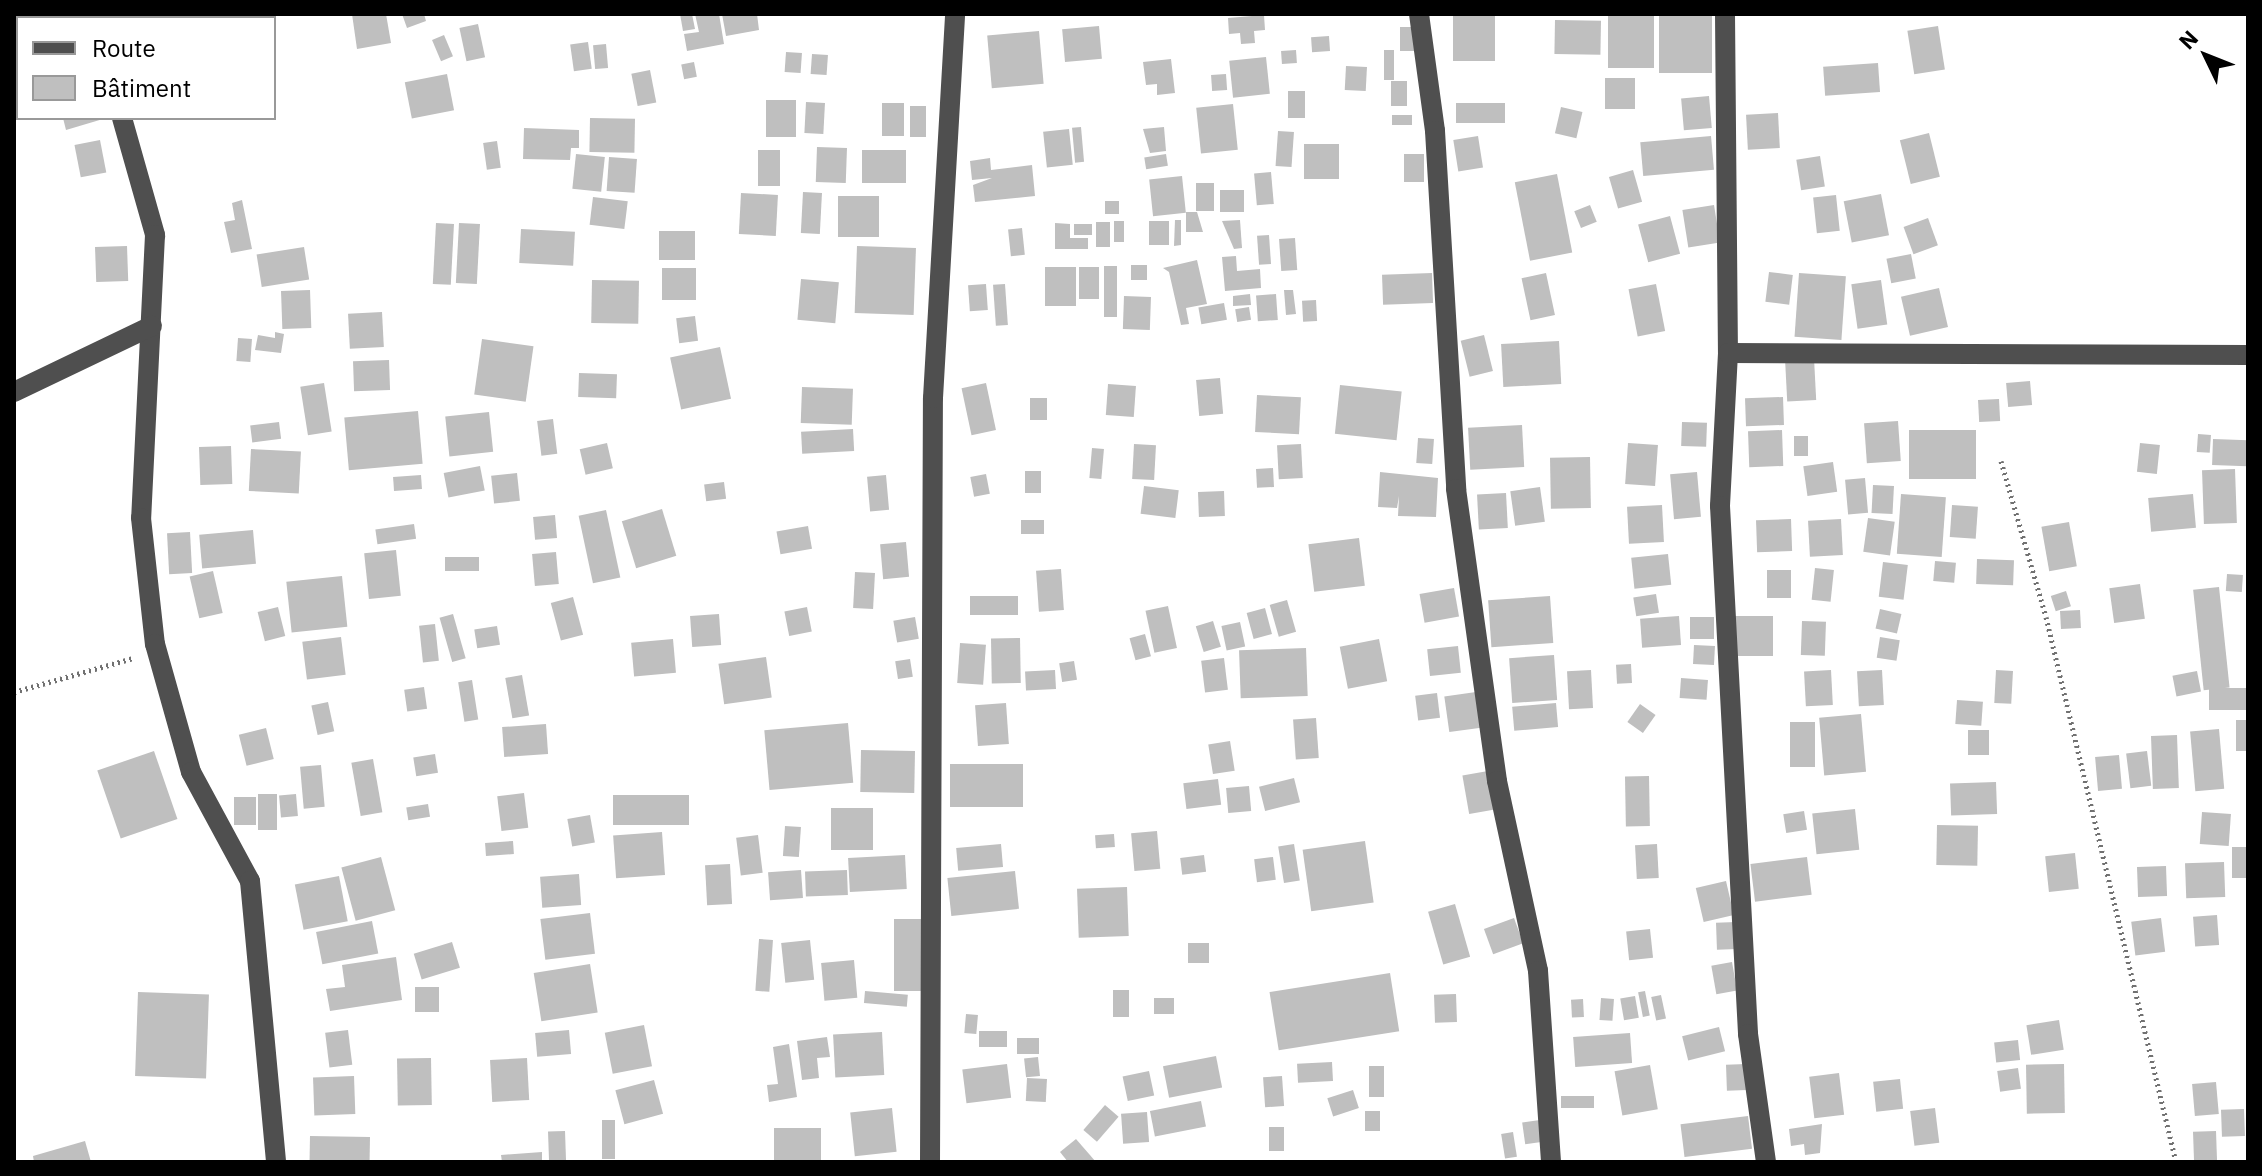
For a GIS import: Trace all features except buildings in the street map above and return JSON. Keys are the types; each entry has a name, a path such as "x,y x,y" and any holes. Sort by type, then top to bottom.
{"street":[{"path":"930,1162 933,398 955,14"},
{"path":"1419,14 1435,131 1456,489 1497,781 1538,971 1551,1162"},
{"path":"1725,14 1728,353 1720,506 1748,1034 1766,1162"},
{"path":"123,120 155,235 141,518 157,651 191,772 250,881 276,1162"},
{"path":"14,392 152,326"},
{"path":"1728,353 2248,355"}],"path":[{"path":"2001,461 2046,617 2176,1162"},
{"path":"14,692 157,651"}]}
